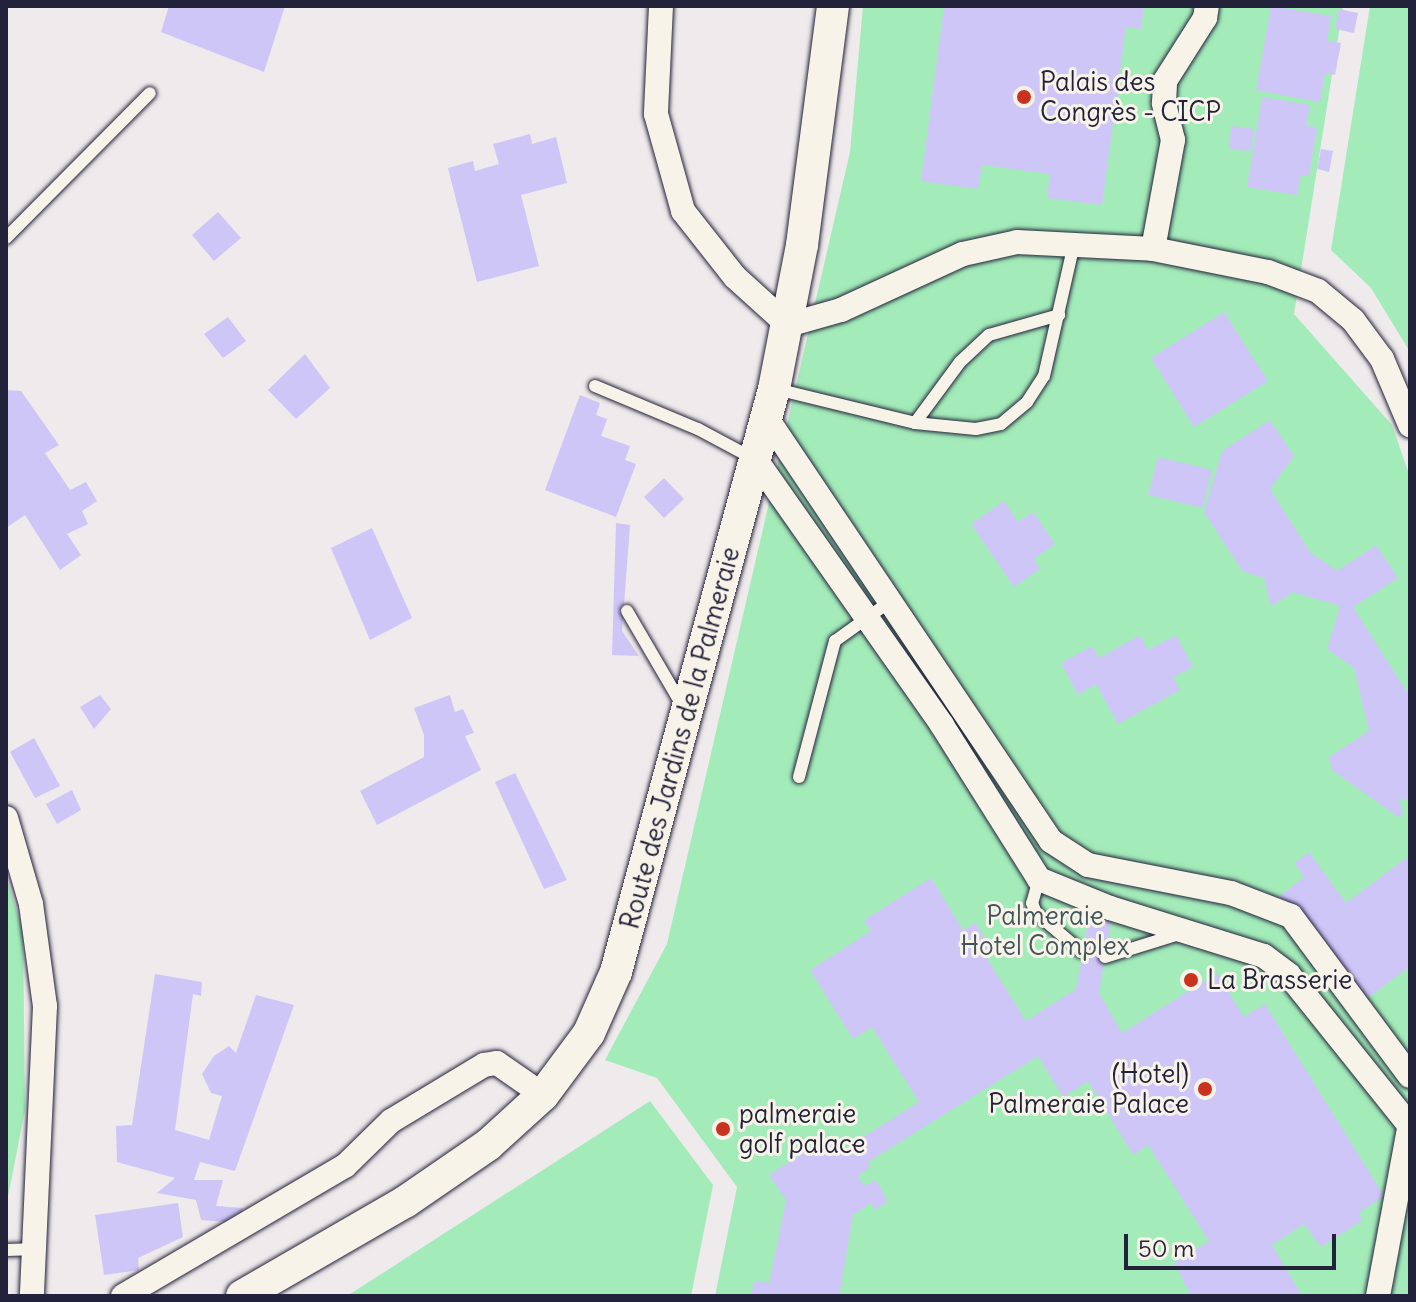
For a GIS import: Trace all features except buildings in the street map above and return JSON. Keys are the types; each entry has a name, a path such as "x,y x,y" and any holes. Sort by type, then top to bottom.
{"street":[{"path":"661,6 656,114 683,211 735,277 788,325 841,310 963,254 1017,242 1075,241 1153,249 1268,272 1318,291 1353,320 1382,359 1410,425"},
{"name":"Route des Jardins de la Palmeraie","path":"242,1296 405,1202 488,1145 543,1095 589,1033 616,972 770,403 788,325 833,6"},
{"path":"1153,249 1173,140 1165,81 1205,18 1207,6"},
{"path":"770,403 892,600 1051,841 1067,856 1088,865 1231,893 1291,916 1410,1076"},
{"path":"756,460 942,725 1039,879 1110,908 1264,956 1289,975 1410,1124 1378,1296"},
{"path":"942,725 964,708"},
{"path":"6,818 31,904 45,1006 46,1060 18,1250 32,1296"},
{"path":"123,1296 345,1166 391,1121 484,1065 497,1063 543,1095"}],"lane":[{"path":"6,238 150,93"},
{"path":"770,403 976,429 1001,424 1027,402 1044,376 1075,241"},
{"path":"915,423 960,362 989,335 1059,315"},
{"path":"595,386 698,429 756,460"},
{"path":"799,777 835,641 867,615 892,600"},
{"path":"627,611 686,714"},
{"path":"1039,879 1032,903 1036,913 1082,952"},
{"path":"1105,957 1189,931"}],"green space":[{"name":"Palmeraie Hotel Complex","path":"863,6 1343,6 1294,314 1392,425 1410,477 1410,1296 715,1296 737,1187 657,1078 605,1060 667,944 850,152"},
{"path":"1370,6 1410,6 1410,352 1371,288 1331,250"},
{"path":"6,875 23,932 25,1110 6,1207"},
{"path":"650,1101 713,1185 691,1296 347,1296"}],"place":[{"name":"Palais des Congrès - CICP","path":"1024,97"},
{"name":"La Brasserie","path":"1191,980"},
{"name":"(Hotel) Palmeraie Palace","path":"1205,1089"},
{"name":"palmeraie golf palace","path":"723,1129"}]}
